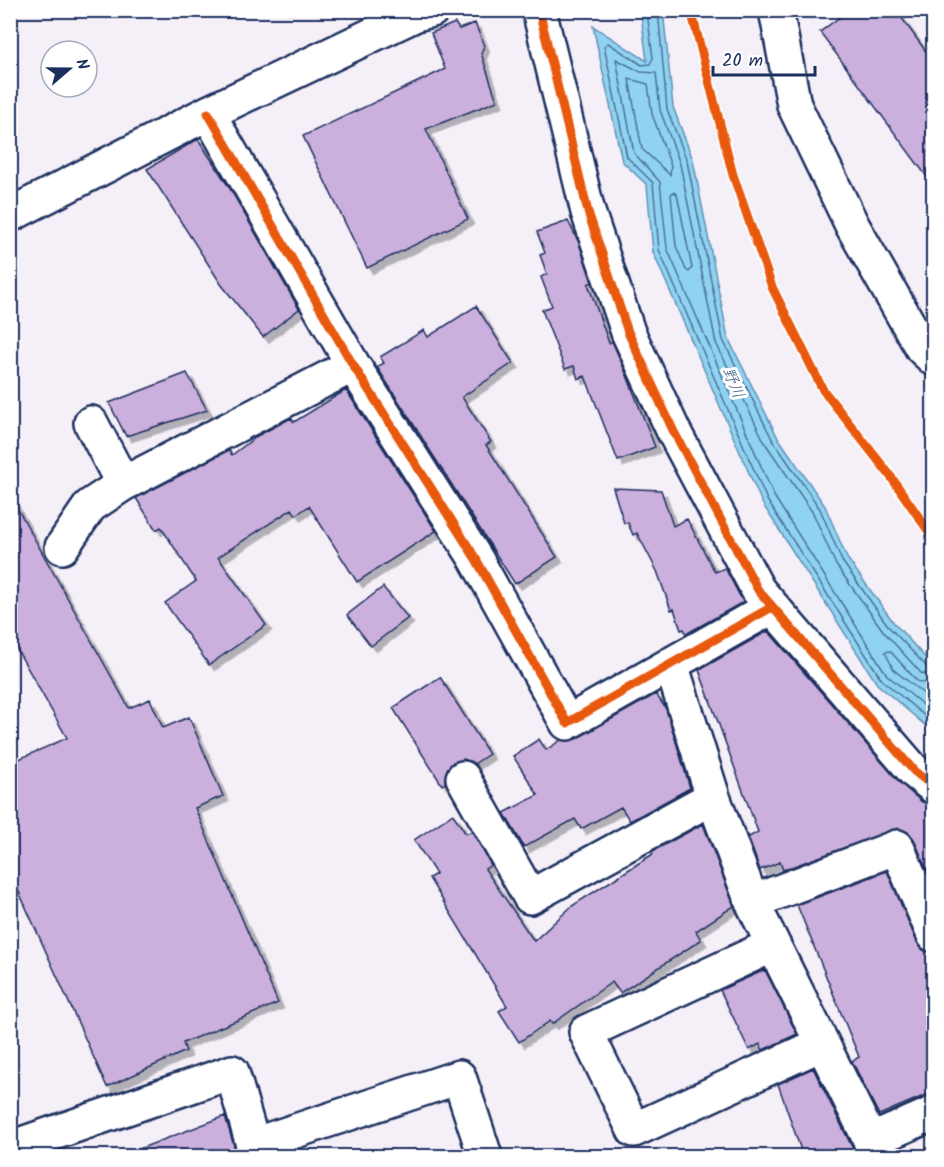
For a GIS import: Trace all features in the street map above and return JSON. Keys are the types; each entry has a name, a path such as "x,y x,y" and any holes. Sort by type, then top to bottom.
{"street":[{"path":"539,10 588,212 628,332 679,440 758,590 914,771 933,787"},
{"path":"776,10 794,105 852,225 922,348 933,359"},
{"path":"10,215 208,113 414,11"},
{"path":"208,113 353,365 476,559 567,723 772,607"},
{"path":"62,547 90,506 123,484 353,365"},
{"path":"91,423 123,484"},
{"path":"671,664 713,797 752,902 874,1149 933,1113"},
{"path":"463,778 531,897 713,797"},
{"path":"752,902 897,847 933,935"},
{"path":"773,945 586,1032 634,1130 821,1044"},
{"path":"10,1148 232,1072 254,1151 459,1077 485,1156"}],"water":[{"name":"野川","path":"663,10 673,107 693,160 728,338 777,436 825,506 847,558 894,623 933,666 933,732 877,684 762,503 653,252 647,185 622,161 593,26 647,61 641,14"}],"building":[{"path":"849,10 896,10 933,61 933,185 820,32"},
{"path":"455,23 459,29 475,23 484,46 481,53 497,101 426,129 468,219 367,268 303,136 445,69 431,33"},
{"path":"198,139 229,187 299,309 263,337 221,284 147,169"},
{"path":"568,221 579,243 592,282 588,284 609,343 612,341 655,447 618,461 585,376 578,379 574,366 565,369 542,310 552,306 541,277 547,274 540,255 545,253 537,232"},
{"path":"476,306 513,363 462,397 491,442 486,445 557,557 515,584 377,367 384,363 380,357 424,330 428,337"},
{"path":"187,373 207,410 126,436 109,403"},
{"path":"346,390 436,531 357,582 309,506 296,515 292,509 218,557 266,625 209,665 165,603 196,581 161,527 156,530 136,498 229,450 232,455 257,436 291,418 294,422"},
{"path":"613,488 661,490 673,526 687,519 715,572 725,568 743,602 686,634 684,629 681,630 657,571 637,533 633,535 628,523 624,523"},
{"path":"10,495 129,708 150,699 163,728 189,717 223,796 195,808 278,1003 183,1043 186,1051 107,1087 10,872 10,763 67,738 10,637"},
{"path":"383,587 408,618 371,646 347,615"},
{"path":"768,631 900,783 922,802 933,805 933,885 914,839 908,832 899,828 783,870 780,862 760,870 747,834 749,837 758,832 699,670"},
{"path":"440,677 489,754 474,764 464,759 453,762 447,769 445,783 442,785 393,708"},
{"path":"656,694 666,709 690,788 630,821 621,807 581,829 575,819 524,847 504,813 538,795 513,756 539,739 546,750 561,740 576,739"},
{"path":"453,814 466,834 472,831 491,865 485,869 534,941 572,906 653,854 651,852 703,824 734,906 696,931 701,940 620,993 612,982 552,1024 550,1021 519,1042 499,1011 507,1006 429,878 436,874 414,840"},
{"path":"887,871 917,942 923,950 933,953 933,1092 879,1115 852,1061 859,1057 797,905"},
{"path":"765,970 797,1034 763,1050 760,1044 749,1050 720,990"},
{"path":"813,1068 856,1156 803,1156 778,1084"},
{"path":"225,1116 237,1156 126,1156 126,1154"}],"cycle path":[{"path":"539,10 588,212 628,332 673,430 758,590 914,771 934,787"},
{"path":"691,10 733,175 772,287 823,390 889,474 934,539"},
{"path":"208,113 353,365 476,559 567,723 772,607"}]}
